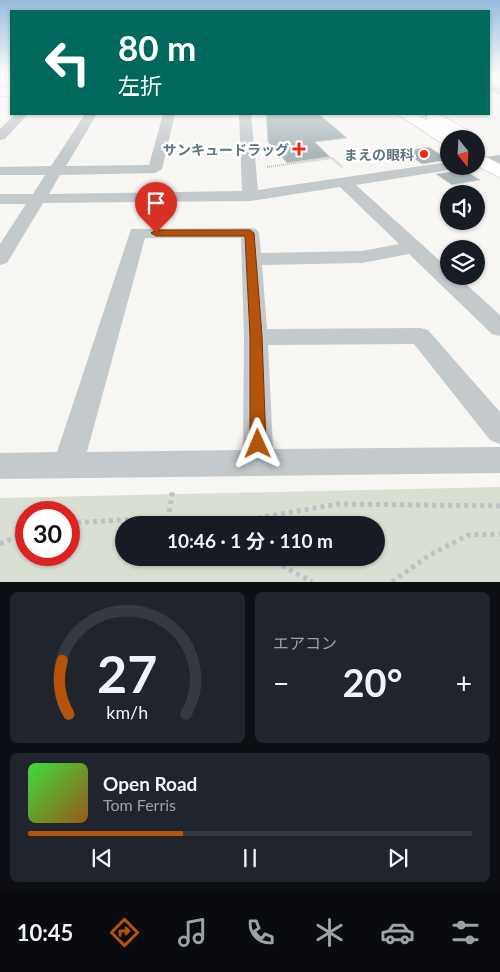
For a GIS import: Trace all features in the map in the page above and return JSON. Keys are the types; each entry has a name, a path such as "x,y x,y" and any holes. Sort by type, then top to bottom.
{"street":[{"path":"0,136 21,115"},
{"path":"0,258 90,115"},
{"path":"0,171 155,169 169,115"},
{"path":"245,115 250,196"},
{"path":"407,115 440,135"},
{"path":"429,115 455,130"},
{"path":"487,159 500,172"},
{"path":"0,199 250,196 440,167"},
{"path":"351,181 415,247 500,328"},
{"path":"68,465 137,233 250,233 256,336 258,462"},
{"path":"251,259 362,257 415,247"},
{"path":"256,336 420,336 500,432"},
{"path":"0,466 500,460"}],"path":[{"path":"159,152 248,151"},
{"path":"249,166 274,167 332,158 351,181"},
{"path":"169,516 178,464"},
{"path":"269,516 338,504 500,506"},
{"path":"80,522 115,520"},
{"path":"392,582 428,556 468,535 500,534"},
{"path":"0,544 15,537"},
{"path":"283,566 312,582"}],"shaded area":[{"path":"500,487 500,582 0,582 0,498"}],"building":[{"path":"266,115 320,115 347,138 315,142 330,157 287,163 268,142"},
{"name":"まえの眼科","path":"429,147 440,154 440,161 422,164 403,151"},
{"path":"436,174 472,175 480,180 452,185"}],"place":[{"name":"サンキュードラッグ","path":"299,149"},
{"name":"まえの眼科","path":"424,154"}],"route":[{"path":"156,233 250,233 256,336 258,444"}]}
